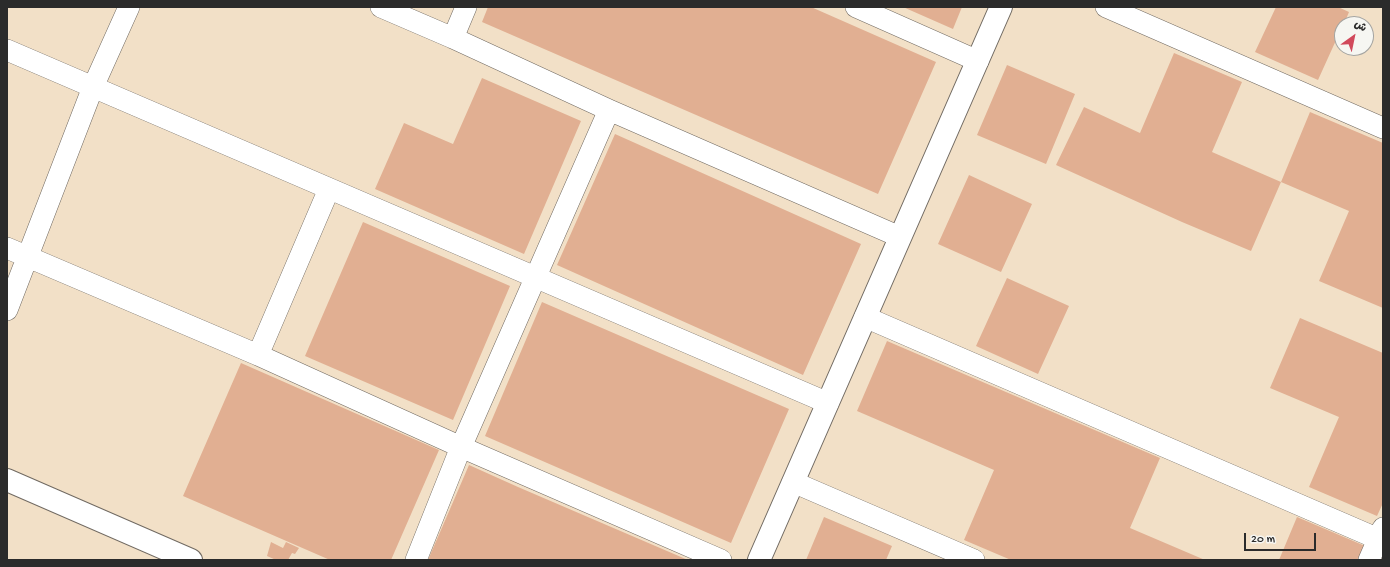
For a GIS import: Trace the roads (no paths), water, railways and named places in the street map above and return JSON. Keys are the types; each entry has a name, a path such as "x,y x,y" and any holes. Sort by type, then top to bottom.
{"street":[{"path":"7,310 93,87 130,7"},
{"path":"381,7 453,38 609,110 900,237"},
{"path":"453,38 466,7"},
{"path":"856,7 978,61"},
{"path":"759,560 1001,7"},
{"path":"1106,7 1383,128"},
{"path":"7,50 828,403"},
{"path":"416,560 461,447 609,110"},
{"path":"258,355 329,189"},
{"path":"7,248 258,355 461,447 721,560"},
{"path":"865,317 1381,536 1369,560"},
{"path":"7,480 192,560"},
{"path":"793,482 974,560"}]}
